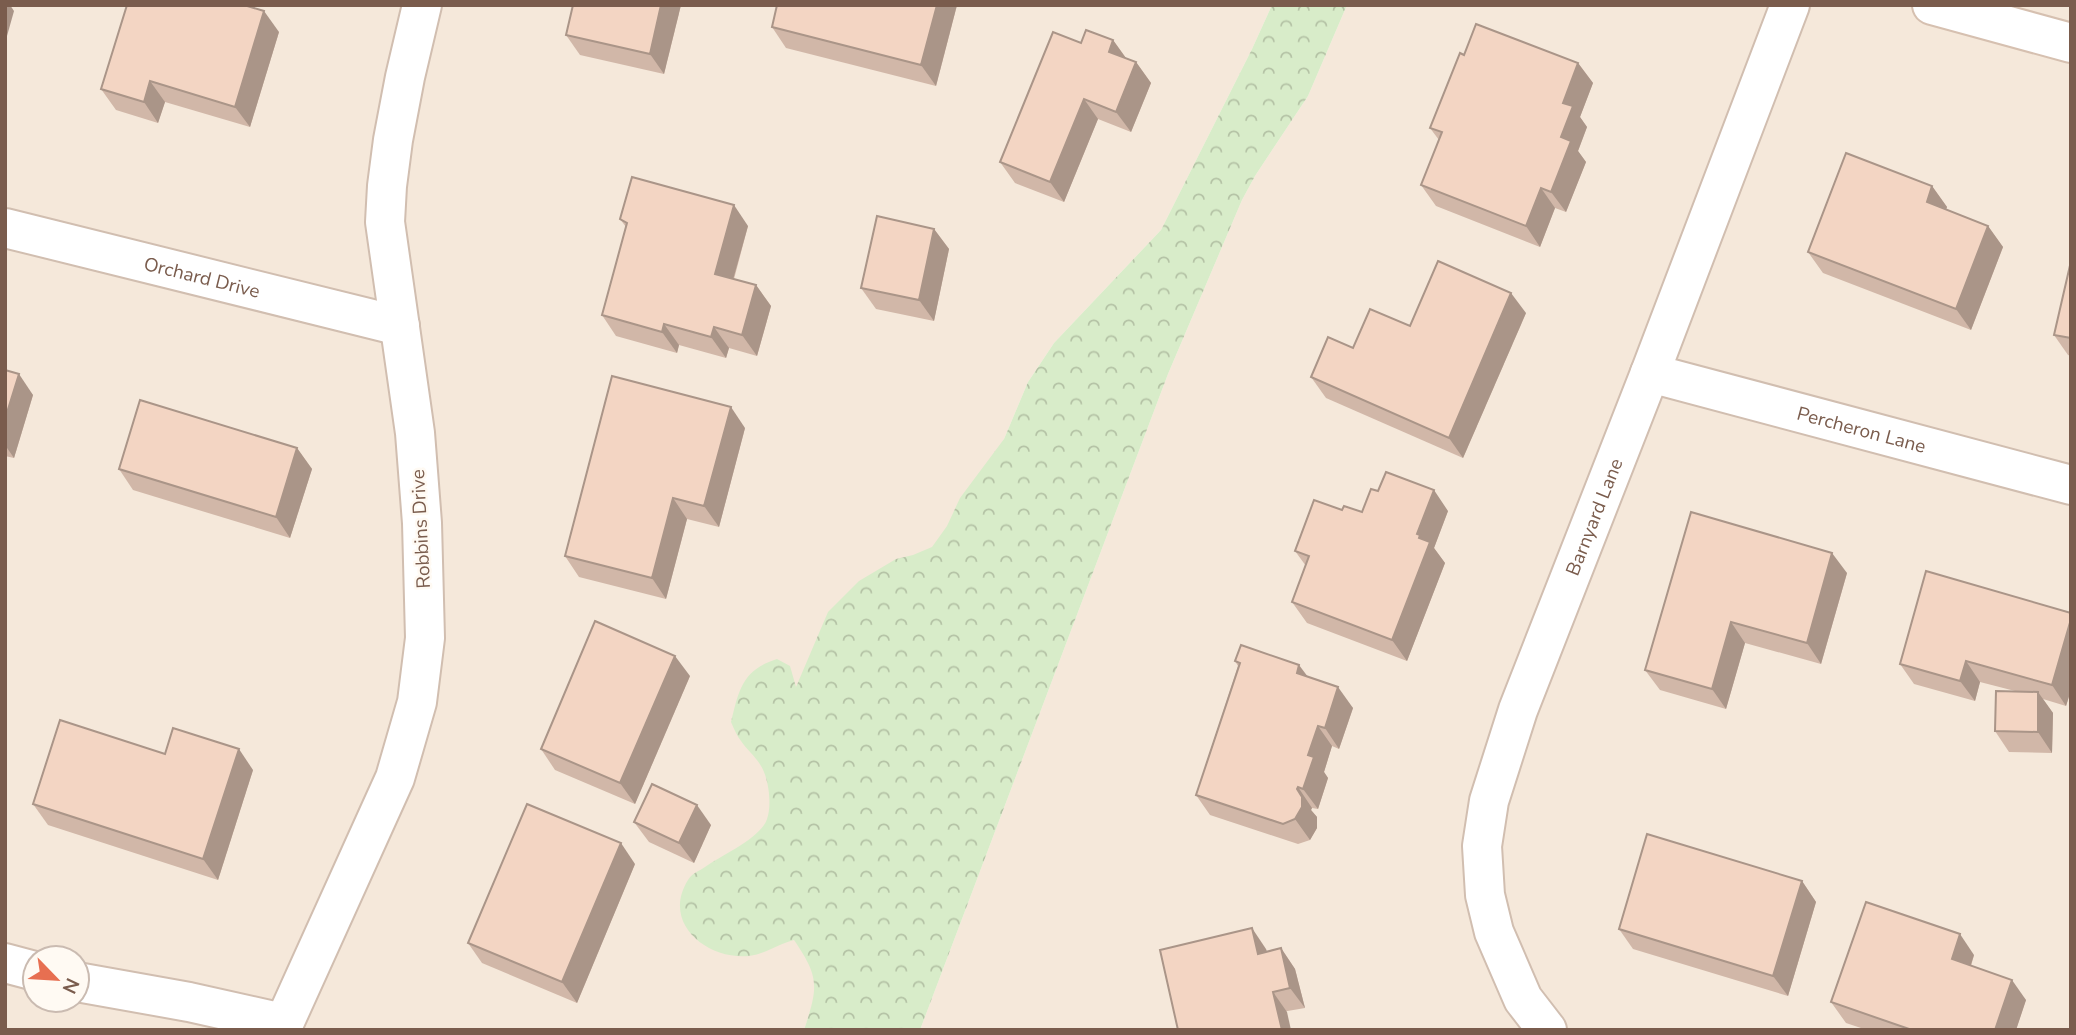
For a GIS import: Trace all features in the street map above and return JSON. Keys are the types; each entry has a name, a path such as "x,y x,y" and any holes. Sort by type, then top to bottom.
{"street":[{"name":"Robbins Drive","path":"282,1026 395,778 417,702 425,638 422,523 415,433 385,222 387,186 405,77 422,5"},
{"name":"Barnyard Lane","path":"1547,1030 1523,999 1494,932 1485,895 1482,846 1489,802 1518,710 1790,5"},
{"path":"1932,5 2071,43"},
{"name":"Orchard Drive","path":"5,228 400,326"},
{"name":"Percheron Lane","path":"1650,373 2071,485"},
{"path":"91,984 189,1002 282,1026"}],"shaded area":[{"path":"5,5 1272,5 1161,230 1054,343 1028,382 1004,439 804,1030 5,1030"},
{"path":"1347,5 2071,5 2071,1030 920,1030 1168,374 1242,200 1308,96"}],"green space":[{"path":"1272,5 1347,5 1308,96 1242,200 1168,374 920,1030 804,1030 812,1003 814,983 808,964 794,940 761,953 733,956 704,945 693,936 684,924 680,911 681,896 691,876 757,833 769,813 768,785 764,771 731,722 740,691 749,675 777,659 790,666 796,687 828,612 859,581 896,559 932,547 947,526 960,498 1004,439 1028,382 1054,343 1161,230"}],"building":[{"path":"127,5 244,5 264,11 235,107 150,81 144,102 101,89"},
{"path":"573,5 661,5 650,54 566,35"},
{"path":"777,5 937,5 921,65 772,27"},
{"path":"1476,24 1578,63 1563,103 1573,106 1561,137 1571,141 1551,192 1541,188 1526,226 1421,185 1442,132 1430,128 1460,53 1464,55"},
{"path":"1086,30 1113,40 1109,52 1136,62 1116,112 1084,99 1050,182 1000,162 1053,32 1081,43"},
{"path":"1846,153 1932,186 1927,202 1988,226 1956,309 1808,252"},
{"path":"632,177 734,205 715,274 756,285 742,335 714,327 711,337 664,324 662,332 602,315 627,223 620,219"},
{"path":"877,216 934,229 919,300 861,288"},
{"path":"1438,261 1511,293 1449,438 1311,377 1328,337 1353,348 1370,309 1410,326"},
{"path":"2071,261 2071,338 2054,335"},
{"path":"5,370 19,374 5,419"},
{"path":"612,376 731,407 704,506 673,498 652,578 565,556"},
{"path":"140,400 297,448 276,517 119,469"},
{"path":"1386,472 1434,490 1417,534 1420,535 1419,538 1430,542 1392,640 1292,602 1309,556 1295,551 1314,500 1342,510 1344,506 1362,512 1371,489 1378,491"},
{"path":"1691,512 1832,553 1807,643 1731,622 1712,689 1645,670"},
{"path":"1926,571 2071,613 2052,685 1966,661 1960,681 1900,664"},
{"path":"595,621 675,656 620,783 541,749"},
{"path":"1241,645 1299,665 1297,673 1338,687 1325,728 1318,726 1308,755 1314,757 1303,789 1297,789 1302,797 1302,807 1295,819 1283,824 1196,795 1240,663 1235,661"},
{"path":"1996,691 2038,692 2038,732 1995,731"},
{"path":"60,720 165,754 173,728 239,749 203,859 33,804"},
{"path":"652,784 697,805 679,843 634,822"},
{"path":"527,804 621,843 562,982 468,943"},
{"path":"1647,834 1802,881 1773,976 1619,929"},
{"path":"1866,902 1960,934 1952,959 2012,980 1995,1030 1912,1030 1831,1002"},
{"path":"1252,928 1258,954 1281,948 1290,988 1273,992 1282,1030 1178,1030 1160,950"}]}
